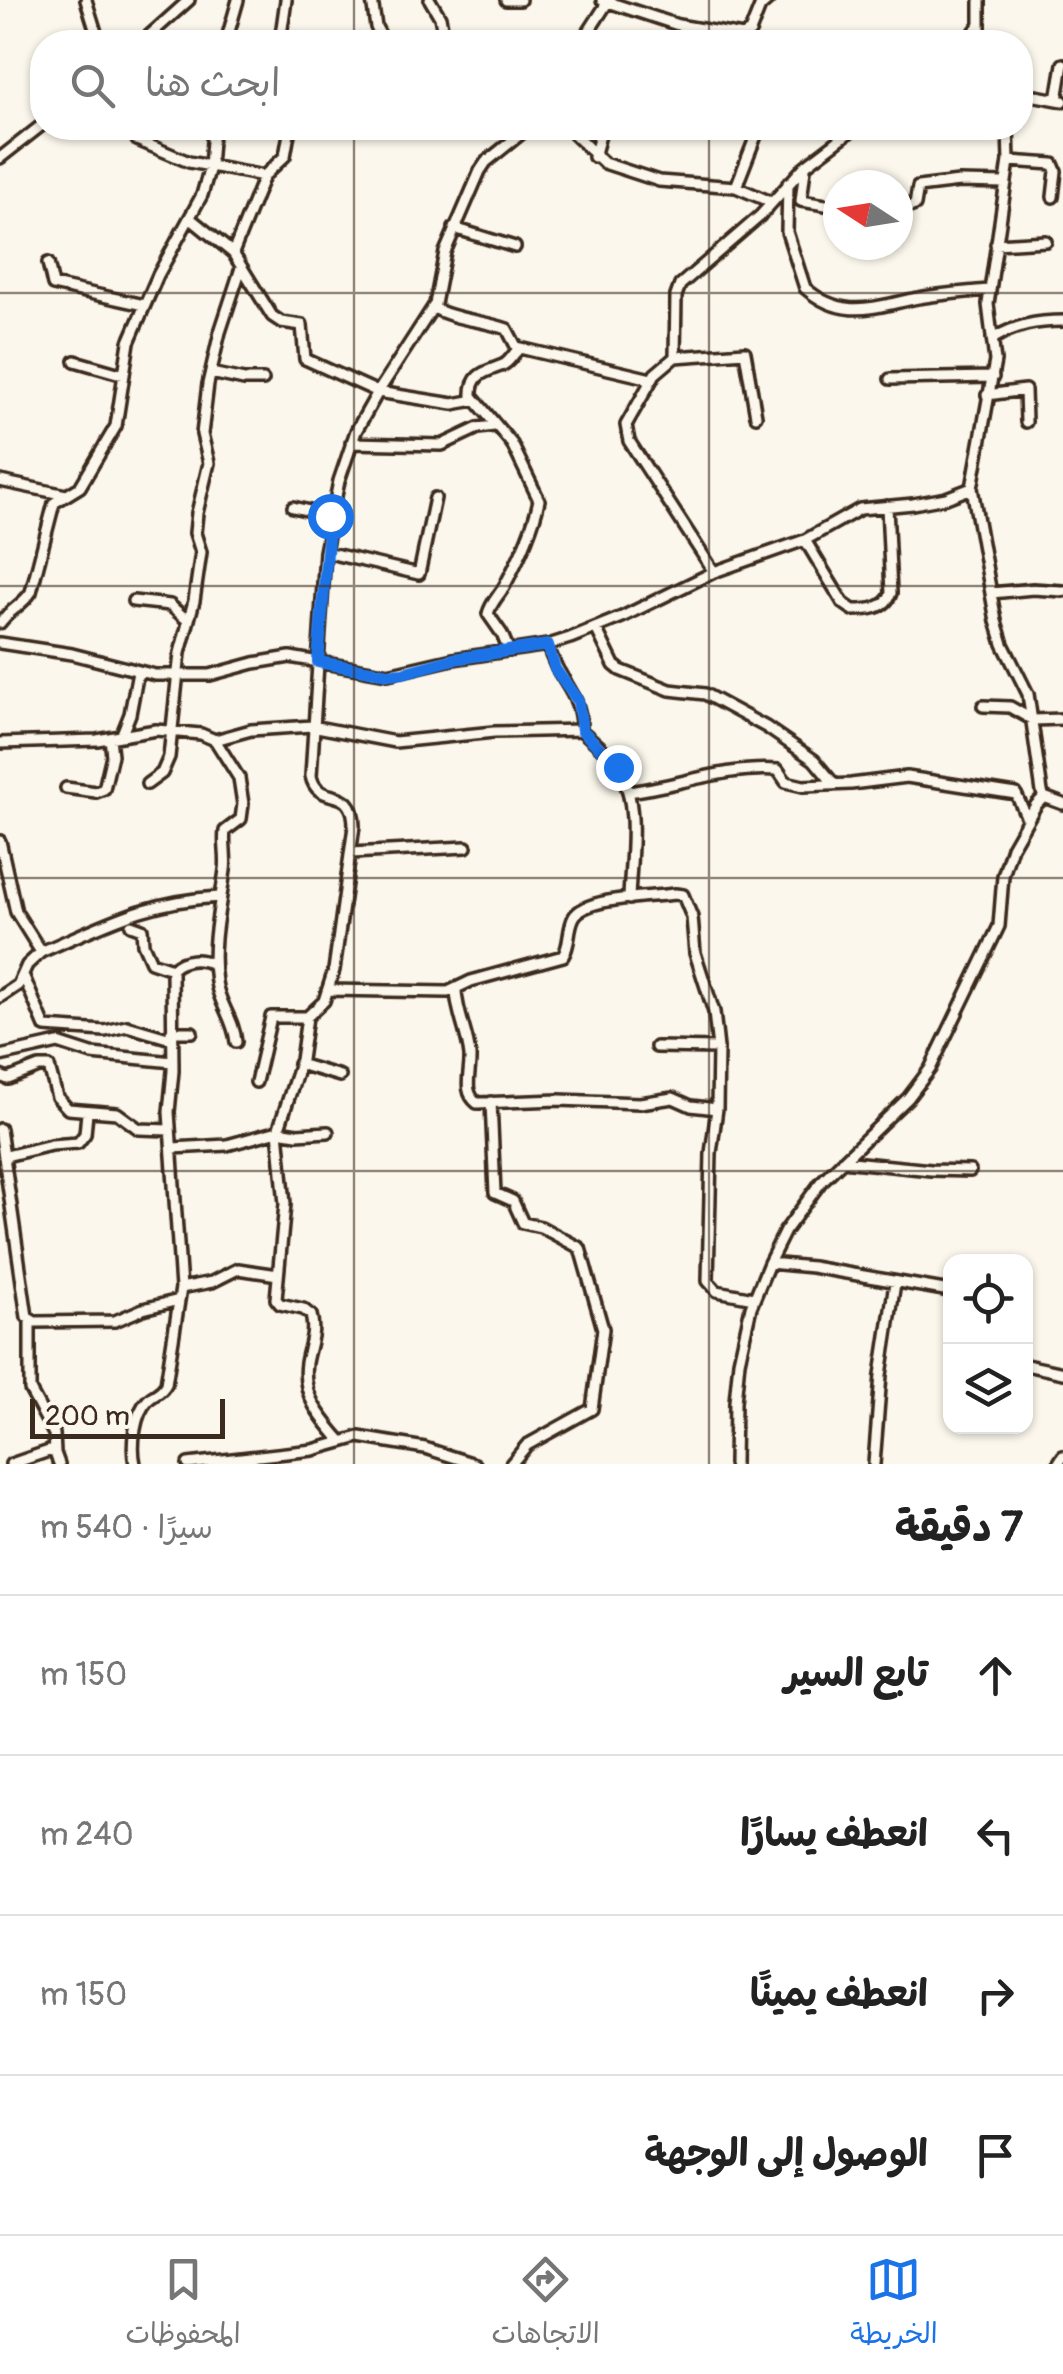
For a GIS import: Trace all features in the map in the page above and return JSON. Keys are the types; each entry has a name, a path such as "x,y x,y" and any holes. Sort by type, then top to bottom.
{"street":[{"path":"86,0 95,30"},
{"path":"153,30 176,5 189,0"},
{"path":"229,30 238,0"},
{"path":"282,30 286,0"},
{"path":"372,0 378,30"},
{"path":"430,0 443,30"},
{"path":"506,0 520,0"},
{"path":"751,30 760,7 768,0"},
{"path":"979,30 980,0"},
{"path":"589,30 607,1 678,25 708,30"},
{"path":"976,30 979,26"},
{"path":"1033,95 1060,100 1063,64"},
{"path":"0,158 30,134"},
{"path":"136,140 170,156 264,176"},
{"path":"0,623 4,609 30,592 54,503 80,487 116,426 127,352 166,257 191,219 210,166 212,140"},
{"path":"234,253 264,176 282,160 287,140"},
{"path":"342,1442 315,1410 310,1396 306,1368 314,1332 312,1315 278,1302 285,1204 278,1131 299,1064 307,1017 324,1001 329,990 340,942 354,826 346,799 320,792 312,783 312,726 325,552 330,516 352,443 378,392 434,308 454,228 486,162 513,140"},
{"path":"579,140 594,157 658,181 736,187 771,202"},
{"path":"594,157 599,140"},
{"path":"736,187 754,140"},
{"path":"676,357 676,296 680,285 760,216 806,166 840,140"},
{"path":"734,1464 736,1382 754,1298 769,1264 798,1212 842,1161 908,1098 939,1054 993,942 1002,876 1012,847 1044,797 1034,720 1024,682 1003,644 972,488 993,377 989,290 1009,162 1008,140"},
{"path":"1009,162 1058,165 1053,197"},
{"path":"806,166 801,201 823,205"},
{"path":"913,206 918,187 1006,182"},
{"path":"788,183 790,244 805,288 818,298 865,310 920,298 989,290"},
{"path":"191,219 234,253 272,316 281,322 302,325 305,359 378,392 453,404 475,400"},
{"path":"454,228 515,247"},
{"path":"996,244 1046,241"},
{"path":"48,263 53,285 144,305"},
{"path":"147,784 167,766 177,676 201,552 196,523 209,463 202,434 211,373 241,268"},
{"path":"434,308 448,316 504,327 514,337 517,348 509,362 485,370 473,382 472,396 512,444 539,500 517,561 488,608 509,651"},
{"path":"992,339 1032,322 1063,322"},
{"path":"517,348 651,379"},
{"path":"714,572 625,432 626,425 651,379 676,357 745,352 756,416"},
{"path":"75,361 124,375"},
{"path":"211,373 262,380"},
{"path":"890,379 993,377"},
{"path":"988,395 1025,390 1026,422"},
{"path":"352,443 442,445 478,428 494,426"},
{"path":"0,481 66,495"},
{"path":"0,644 72,654 138,672 177,676 210,676 254,662 290,657 388,674 548,645 596,628 714,572 805,540 860,509 946,498 972,488"},
{"path":"325,552 420,574 435,498"},
{"path":"805,540 842,603 854,610 876,608 891,593 887,506"},
{"path":"294,507 330,516"},
{"path":"991,593 1033,588 1063,591"},
{"path":"133,601 170,605 188,621"},
{"path":"596,628 620,670 670,690 702,693 766,727 814,760 834,784"},
{"path":"548,645 555,669 578,701 582,730 608,754 622,774 628,792 629,899"},
{"path":"122,734 138,672"},
{"path":"983,706 1005,706 1034,720 1063,720"},
{"path":"216,740 251,730 312,726 376,740 410,742 494,732 582,730"},
{"path":"0,744 172,731 216,740 239,778 243,804 241,819 225,830 226,864 213,964 218,992 233,1020 236,1042"},
{"path":"66,788 96,792 104,788 112,754 110,738"},
{"path":"628,792 688,778 759,770 778,770 784,781 792,784 907,777 1016,794 1027,818"},
{"path":"1044,797 1063,804"},
{"path":"0,841 16,912 40,952"},
{"path":"351,853 466,847"},
{"path":"329,990 429,994 456,991 471,981 556,960 566,952 577,913 588,906 675,894 686,898 698,968 714,1012 718,1048 708,1281 717,1291 754,1298"},
{"path":"0,998 24,977 27,965 40,952 84,930 144,908 178,900 220,897"},
{"path":"130,925 142,928 143,944 151,962 172,968 186,960 213,964"},
{"path":"136,1464 133,1444 140,1414 146,1402 166,1384 181,1288 170,1130 172,968"},
{"path":"24,977 45,1027 105,1031 127,1026 171,1036 192,1032"},
{"path":"456,991 459,1020 470,1054 469,1096 477,1103 640,1103 673,1098 691,1106 717,1109"},
{"path":"256,1082 271,1017 307,1017"},
{"path":"0,1056 58,1043 92,1054 173,1062"},
{"path":"656,1047 718,1048"},
{"path":"299,1064 340,1076"},
{"path":"0,1076 14,1078 49,1067 62,1104 75,1112 117,1114 138,1129 170,1130"},
{"path":"491,1102 495,1193 514,1201 523,1223 541,1227 580,1248 603,1336 592,1410 527,1444 510,1464"},
{"path":"6,1156 78,1142 85,1134 86,1113"},
{"path":"0,1129 20,1284 30,1320 30,1390 54,1434 60,1464"},
{"path":"173,1148 227,1146 278,1131 328,1132"},
{"path":"174,1166 192,1148"},
{"path":"842,1161 970,1171"},
{"path":"769,1264 812,1266 943,1290"},
{"path":"181,1288 212,1282 238,1268 278,1275"},
{"path":"874,1464 877,1409 895,1283"},
{"path":"30,1320 115,1321 179,1300"},
{"path":"1033,1366 1063,1372"},
{"path":"188,1464 313,1450 366,1438 426,1448 475,1464"},
{"path":"11,1464 49,1451 55,1453"},
{"path":"1058,1464 1063,1456"}],"route":[{"path":"330,516 318,662 403,673 454,659 548,645 555,669 581,708 582,730 618,767"}]}
